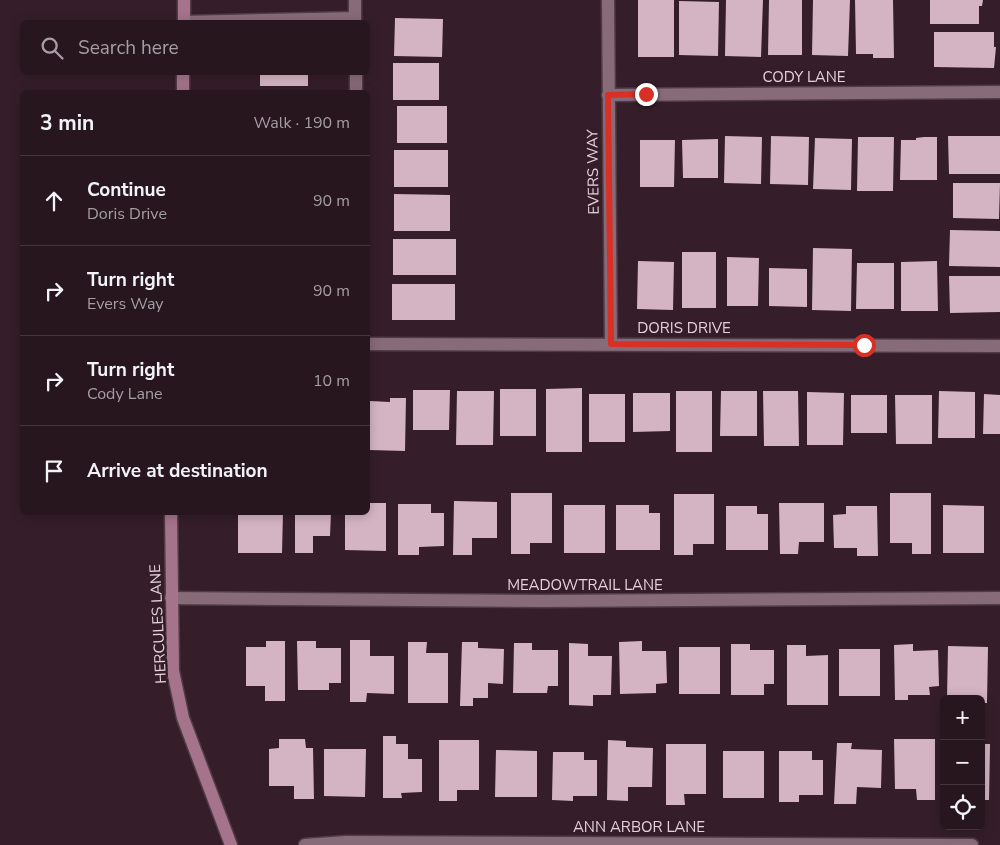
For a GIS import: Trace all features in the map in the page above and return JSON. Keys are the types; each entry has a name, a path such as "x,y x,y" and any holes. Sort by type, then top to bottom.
{"street":[{"path":"184,0 184,20"},
{"path":"355,0 355,20"},
{"name":"EVERS WAY","path":"608,0 611,344"},
{"path":"183,75 183,90"},
{"path":"356,75 356,90"},
{"name":"CODY LANE","path":"608,95 1000,92"},
{"name":"DORIS DRIVE","path":"370,344 1000,346"},
{"name":"HERCULES LANE","path":"171,515 173,671 183,718 231,845"},
{"name":"MEADOWTRAIL LANE","path":"171,598 488,601 1000,598"},
{"name":"ANN ARBOR LANE","path":"305,845 346,842 972,845"}],"building":[{"path":"638,0 674,0 674,57 638,57"},
{"path":"726,0 763,0 761,57 725,56"},
{"path":"769,0 802,0 802,55 768,55"},
{"path":"813,0 850,0 848,56 812,55"},
{"path":"855,0 893,0 894,58 873,58 873,54 856,54"},
{"path":"930,0 983,0 982,6 979,6 979,24 930,24"},
{"path":"679,1 719,2 718,56 679,55"},
{"path":"395,18 443,19 442,57 394,56"},
{"path":"934,32 994,32 994,47 996,47 994,68 934,67"},
{"path":"393,63 439,63 439,100 393,100"},
{"path":"260,75 308,75 308,86 260,86"},
{"path":"397,106 447,106 447,143 397,143"},
{"path":"725,136 762,137 761,184 724,183"},
{"path":"771,136 809,137 808,185 770,184"},
{"path":"948,136 1000,136 1000,174 949,174"},
{"path":"858,137 894,137 893,191 857,191"},
{"path":"937,137 937,180 900,180 901,140 916,140 916,138"},
{"path":"815,138 852,139 851,190 813,189"},
{"path":"718,139 718,178 683,178 682,140"},
{"path":"640,140 675,140 674,187 640,187"},
{"path":"394,150 448,150 448,187 394,187"},
{"path":"953,183 1000,183 999,219 953,218"},
{"path":"394,194 450,195 450,231 394,231"},
{"path":"950,230 1000,231 1000,267 949,266"},
{"path":"393,239 456,239 456,275 393,275"},
{"path":"813,248 852,249 851,311 812,310"},
{"path":"682,252 716,252 716,308 682,308"},
{"path":"727,257 759,258 758,306 727,306"},
{"path":"638,261 674,262 673,310 637,309"},
{"path":"937,261 938,311 901,311 901,262"},
{"path":"857,263 894,263 894,309 856,309"},
{"path":"769,268 807,269 807,307 769,306"},
{"path":"949,276 1000,276 1000,312 950,313"},
{"path":"392,284 455,284 455,320 392,320"},
{"path":"582,388 582,452 546,452 546,389"},
{"path":"500,389 536,389 536,436 500,436"},
{"path":"413,390 450,390 449,430 413,430"},
{"path":"457,391 494,391 493,445 456,445"},
{"path":"676,391 712,391 712,452 676,452"},
{"path":"721,391 757,391 757,436 720,436"},
{"path":"763,391 798,391 799,446 764,446"},
{"path":"939,391 975,392 975,438 938,438"},
{"path":"807,392 844,393 843,445 807,445"},
{"path":"633,393 670,393 670,431 633,432"},
{"path":"589,394 625,394 625,442 589,442"},
{"path":"984,394 1000,395 1000,434 983,434"},
{"path":"851,395 887,395 887,433 851,433"},
{"path":"895,395 932,395 932,444 896,444"},
{"path":"390,398 406,398 405,451 370,450 370,401 390,402"},
{"path":"511,493 552,493 552,543 530,543 530,554 511,554"},
{"path":"890,493 931,493 931,554 912,554 912,543 890,543"},
{"path":"674,494 714,494 714,544 693,544 693,555 674,555"},
{"path":"454,501 497,502 497,538 472,538 472,555 453,555"},
{"path":"370,503 386,503 386,551 345,550 345,515 370,515"},
{"path":"779,503 824,503 824,542 799,542 798,554 780,554"},
{"path":"398,504 431,504 431,513 444,513 444,546 419,547 419,555 398,555"},
{"path":"564,505 605,505 605,553 564,553"},
{"path":"616,505 649,505 649,513 660,513 660,550 616,550"},
{"path":"943,505 984,506 984,553 943,553"},
{"path":"726,506 757,506 757,514 768,514 768,550 726,550"},
{"path":"846,506 877,506 878,556 857,556 857,548 834,548 833,515 846,514"},
{"path":"238,515 283,515 282,553 238,553"},
{"path":"295,515 331,515 330,536 313,536 313,553 295,553"},
{"path":"350,640 370,640 370,656 394,656 394,694 367,693 366,702 350,702"},
{"path":"266,641 285,641 285,701 265,701 265,686 246,686 246,647 266,647"},
{"path":"297,641 316,641 316,648 341,648 341,683 329,683 329,690 298,690"},
{"path":"642,641 642,651 666,651 667,683 656,684 656,693 620,694 619,642"},
{"path":"408,642 427,642 426,653 448,653 448,703 408,703"},
{"path":"462,642 478,642 478,648 504,649 503,684 488,683 488,698 473,698 473,706 460,706"},
{"path":"514,643 532,643 532,650 558,650 558,686 548,686 547,693 513,693"},
{"path":"569,643 588,644 588,656 612,656 611,695 593,695 593,706 569,705"},
{"path":"731,644 750,644 750,650 774,650 774,684 764,684 764,695 731,695"},
{"path":"913,644 913,651 938,650 939,686 929,687 930,695 908,695 908,700 895,700 894,645"},
{"path":"787,645 806,645 806,656 828,655 828,705 787,705"},
{"path":"948,646 988,647 987,703 985,703 985,695 947,695"},
{"path":"679,647 720,647 720,694 679,694"},
{"path":"839,649 880,649 880,696 839,696"},
{"path":"383,736 396,736 396,744 408,744 408,759 422,759 422,792 401,793 402,798 383,798"},
{"path":"279,739 305,739 306,748 313,748 314,799 294,799 294,786 269,786 269,749 279,748"},
{"path":"894,739 935,739 935,800 917,800 916,789 895,789"},
{"path":"439,740 479,740 479,790 457,790 457,801 439,801"},
{"path":"608,740 626,741 626,747 653,748 652,787 628,787 628,801 607,800"},
{"path":"837,743 852,743 851,749 882,750 881,788 857,787 856,804 834,804"},
{"path":"666,744 706,744 706,794 684,794 685,805 666,805"},
{"path":"985,744 990,744 989,800 985,800"},
{"path":"324,749 366,749 365,797 324,796"},
{"path":"496,750 537,751 537,797 495,797"},
{"path":"723,751 764,751 764,798 723,798"},
{"path":"779,751 812,751 812,760 823,760 823,795 799,795 799,802 779,802"},
{"path":"553,752 584,752 584,760 597,760 597,796 573,796 573,801 552,800"}],"route":[{"path":"646,94 608,95 611,344 864,345"}]}
